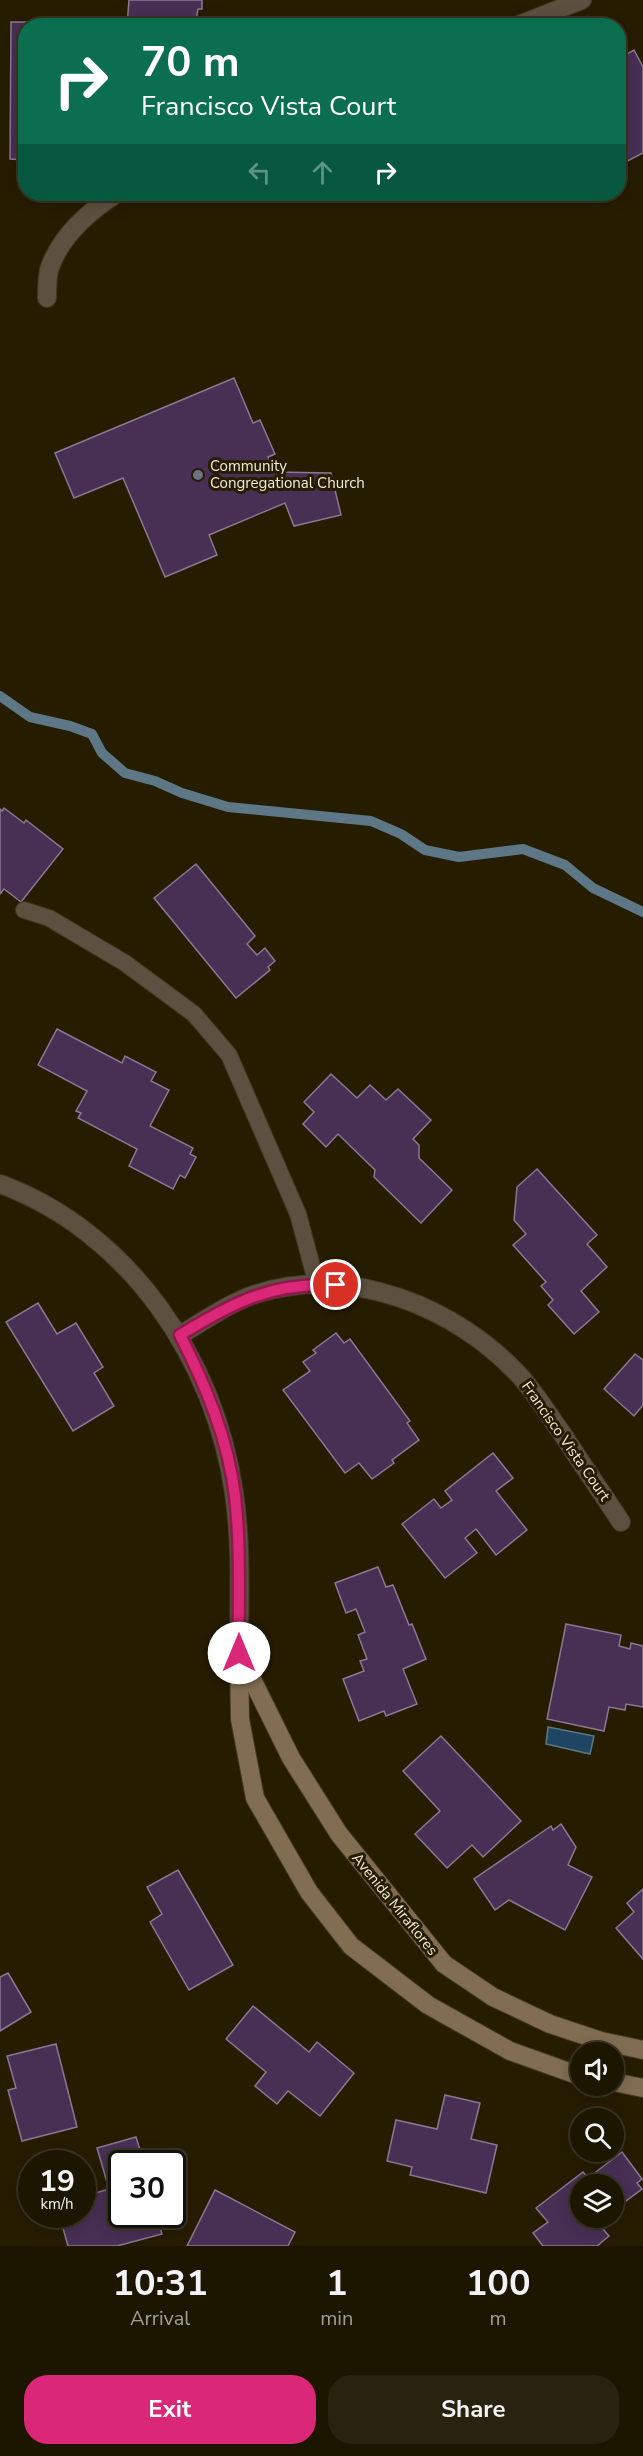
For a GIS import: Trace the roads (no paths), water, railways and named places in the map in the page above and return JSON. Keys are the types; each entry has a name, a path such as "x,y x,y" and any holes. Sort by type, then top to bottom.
{"street":[{"path":"536,18 582,0"},
{"path":"47,298 49,272 58,249 75,227 105,201"},
{"name":"Avenida Miraflores","path":"0,1184 42,1204 98,1243 146,1288 180,1335 207,1392 227,1454 235,1494 238,1538 240,1719 255,1798 309,1892 351,1946 428,2004 510,2051 570,2072"},
{"name":"Francisco Vista Court","path":"180,1335 213,1315 255,1295 298,1286 356,1287 405,1299 437,1313 477,1336 499,1354 539,1400 621,1522"},
{"name":"Avenida Miraflores","path":"239,1653 291,1758 339,1834 444,1964 493,1997 550,2024 601,2041 643,2050"},
{"path":"624,2084 643,2088"}],"lane":[{"path":"24,910 49,918 125,963 194,1014 229,1055 298,1214 317,1285"}],"water":[{"path":"548,1727 594,1736 590,1754 546,1744"}],"waterway":[{"path":"0,696 30,717 70,726 92,734 102,753 125,773 155,781 182,793 228,807 371,821 401,834 425,850 459,857 523,849 565,865 593,888 643,912"}],"place":[{"name":"Community Congregational Church","path":"198,475"}]}
